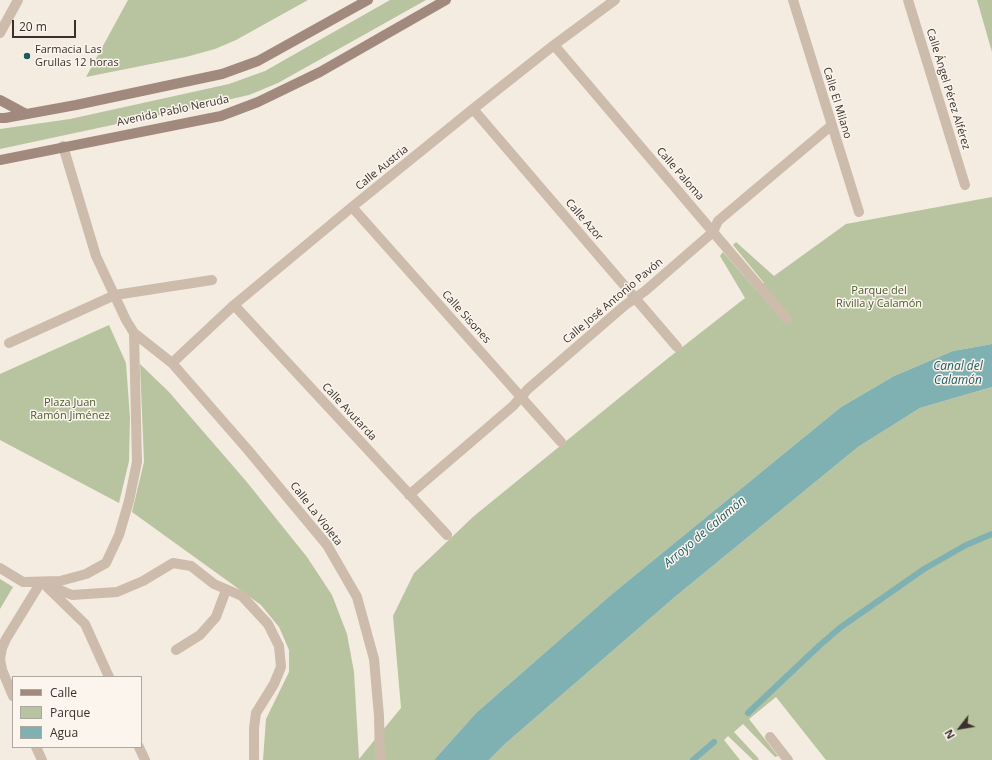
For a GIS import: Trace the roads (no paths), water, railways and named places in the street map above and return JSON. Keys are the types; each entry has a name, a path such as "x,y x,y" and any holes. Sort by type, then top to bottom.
{"main road":[{"path":"0,118 222,74 258,61 368,0"},
{"name":"Avenida Pablo Neruda","path":"0,160 64,146 221,116 258,102 320,72 446,0"},
{"path":"0,100 26,114"}],"street":[{"path":"0,33 18,0"},
{"name":"Calle Austria","path":"172,363 234,305 352,207 554,45 615,0"},
{"name":"Calle El Milano","path":"793,0 860,212"},
{"name":"Calle Ángel Pérez Alférez","path":"908,0 965,185"},
{"name":"Calle Paloma","path":"554,45 787,319"},
{"name":"Calle Azor","path":"473,109 677,347"},
{"name":"Calle José Antonio Pavón","path":"409,495 513,406 534,384 713,232 718,221 832,125"},
{"path":"0,568 23,582 41,582 60,581 86,574 106,563 119,535 129,501 137,462 134,333 126,320 96,256 64,146"},
{"name":"Calle Sisones","path":"352,207 561,442"},
{"path":"9,343 115,295 212,280"},
{"name":"Calle Avutarda","path":"234,305 447,536"},
{"name":"Calle La Violeta","path":"134,333 172,363 328,545 357,597 374,659 379,716 380,760"},
{"path":"41,582 72,595 118,592 143,581 172,563 191,566 214,584 242,596 268,624 279,646 281,667 274,684 256,713 254,728 254,760"},
{"path":"12,694 2,670 0,659 2,648 41,582"},
{"path":"41,582 85,624 109,676"},
{"path":"176,650 200,635 216,617 226,590"},
{"path":"770,737 788,760"},
{"path":"36,748 42,760"},
{"path":"139,748 145,760"}],"water":[{"name":"Canal del Calamón","path":"992,344 992,387 920,408 858,447 676,596 506,743 489,760 434,760 476,713 612,594 841,407 894,376 953,351"}],"waterway":[{"path":"748,713 841,627 924,569 966,545 992,534"},
{"path":"693,760 714,742"}],"place":[{"name":"Farmacia Las Grullas 12 horas","path":"27,56"}],"park label":[{"name":"Parque del Rivilla y Calamón","path":"879,297"},
{"name":"Plaza Juan Ramón Jiménez","path":"70,409"}],"water label":[{"name":"Arroyo de Calamón","path":"705,532"}]}
